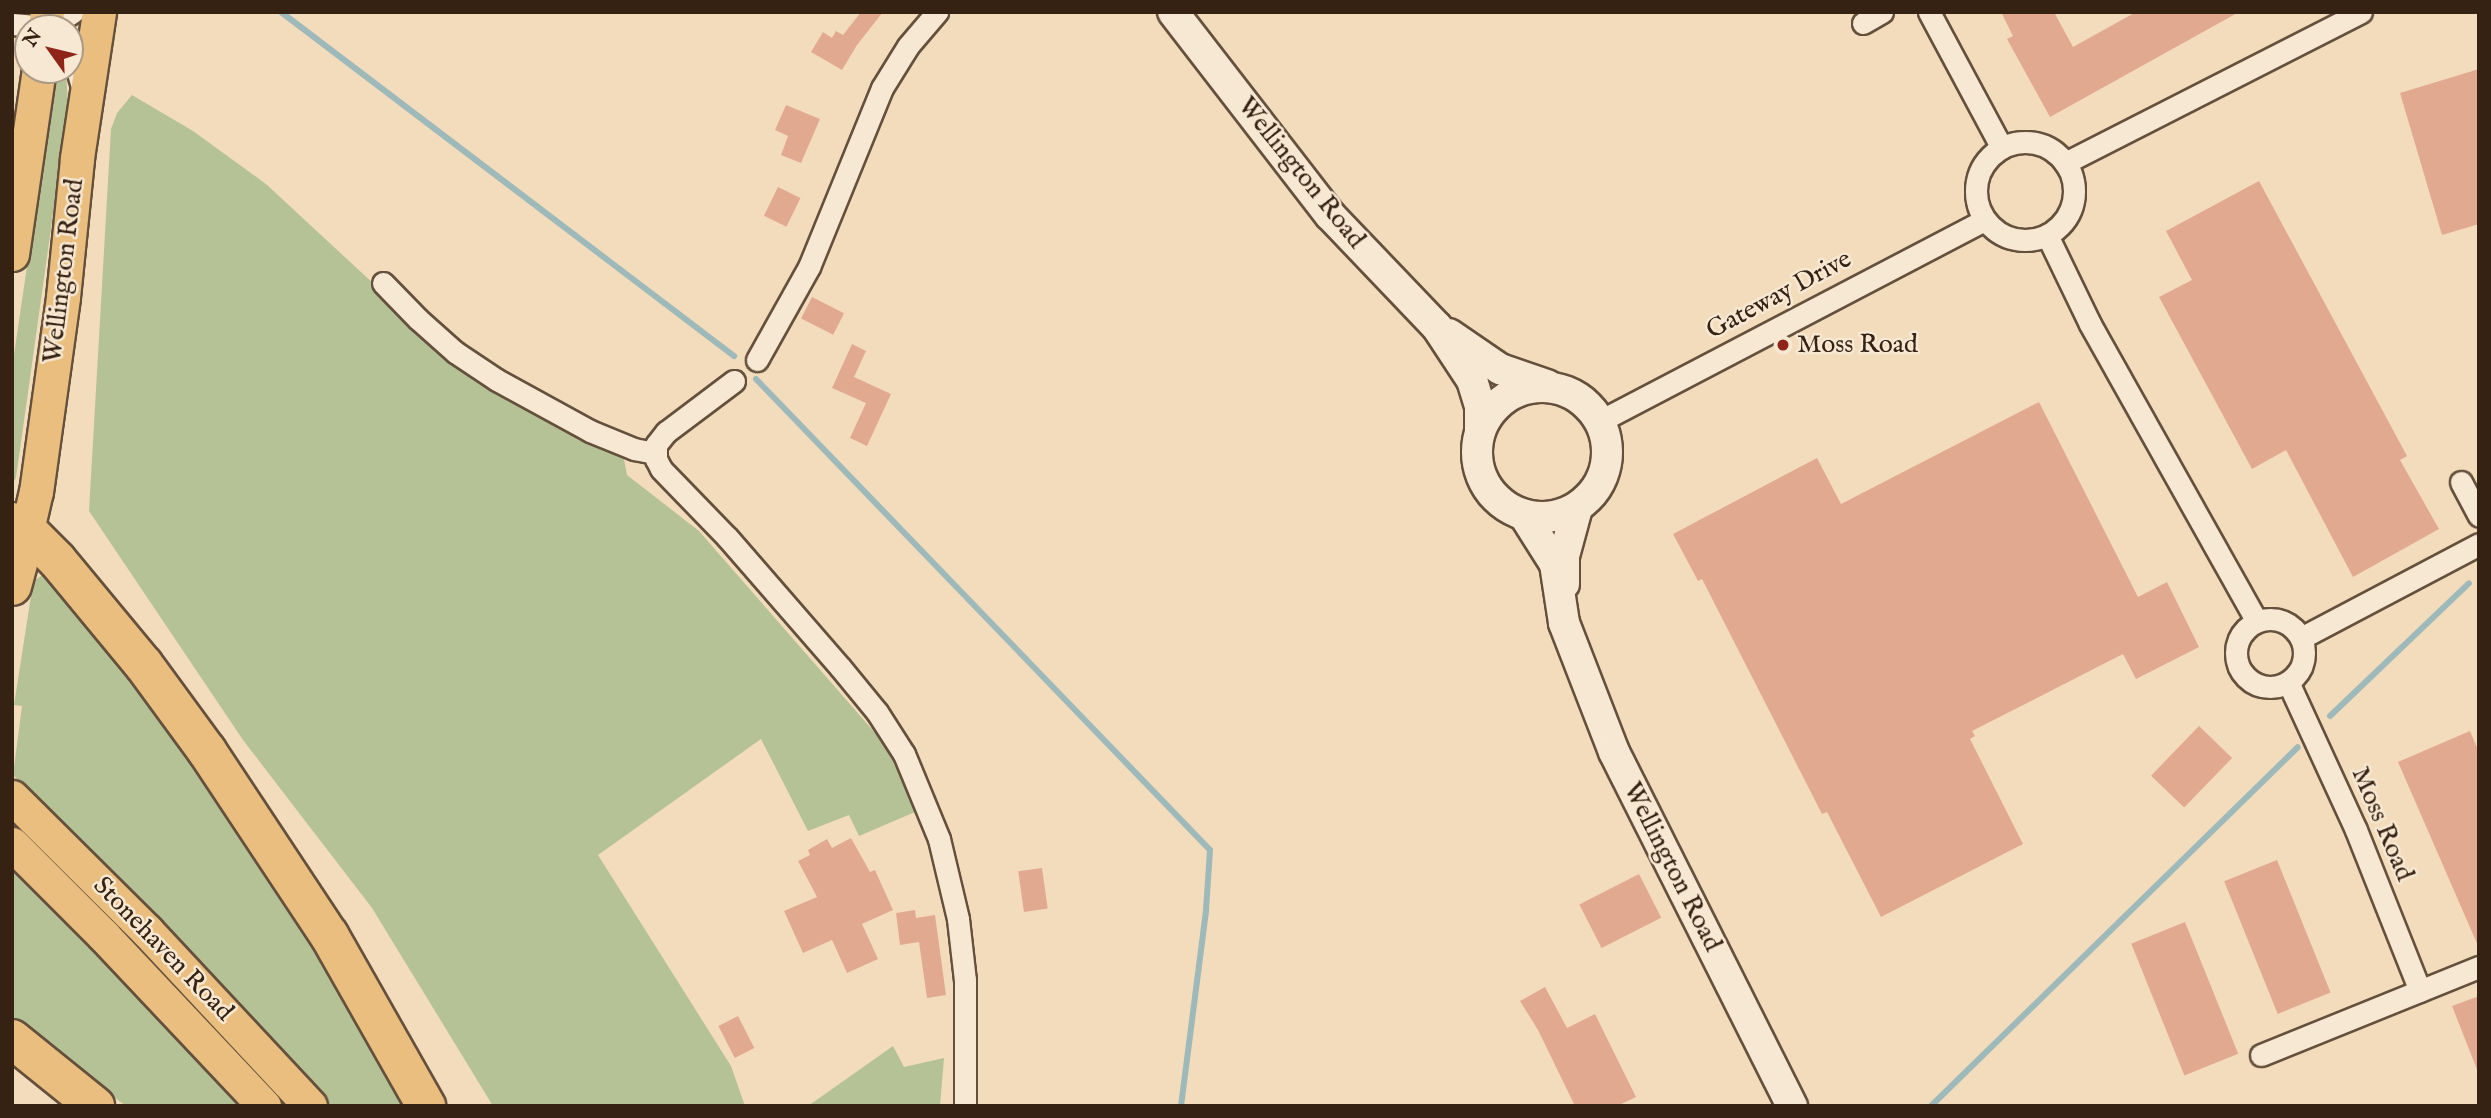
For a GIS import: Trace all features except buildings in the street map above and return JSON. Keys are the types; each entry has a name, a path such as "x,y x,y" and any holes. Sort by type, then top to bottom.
{"highway":[{"path":"12,586 20,526"},
{"path":"20,526 51,552 144,665 272,844 336,946 426,1106"},
{"path":"12,1039 88,1101"},
{"path":"12,1066 47,1077 88,1101"}],"main road":[{"name":"Wellington Road","path":"20,526 37,483 99,12"},
{"name":"Wellington Road","path":"12,254 37,84"},
{"name":"Stonehaven Road","path":"12,797 147,931 310,1106"},
{"name":"Stonehaven Road","path":"12,844 103,935 264,1106"}],"street":[{"path":"757,360 809,267 882,88 908,46 937,12"},
{"name":"Wellington Road","path":"1173,12 1330,215 1437,327 1472,380 1480,406 1480,430"},
{"path":"1863,23 1882,12"},
{"path":"1929,12 2002,148"},
{"path":"2065,163 2361,12"},
{"path":"81,84 82,127"},
{"path":"2015,143 2043,146 2065,163 2072,178 2074,195 2070,211 2061,225 2047,235 2034,240 2006,237 1984,220 1977,205 1977,180 1989,158 2002,148 2015,143"},
{"name":"Gateway Drive","path":"1600,421 1984,220"},
{"path":"2047,235 2090,324 2257,621"},
{"path":"383,283 446,344 497,380 590,431 634,449 655,453"},
{"name":"Wellington Road","path":"1437,327 1500,369 1551,387"},
{"path":"734,381 666,432 660,438 655,453 661,469 727,537 840,667 877,712 904,754 939,839 958,919 965,981 965,1106"},
{"path":"1533,387 1551,387 1579,398 1600,421 1606,439 1605,468 1592,495 1577,508 1551,516 1524,515 1508,508 1484,482 1478,466 1480,430 1500,401 1533,387"},
{"path":"2461,482 2479,516"},
{"name":"Wellington Road","path":"1564,623 1564,556 1577,508"},
{"name":"Wellington Road","path":"1524,515 1539,534 1555,564 1564,623 1614,752 1792,1106"},
{"path":"2301,638 2479,544"},
{"path":"2257,621 2283,621 2301,638 2304,658 2301,667 2288,682 2277,686 2254,683 2238,665 2236,654 2241,634 2257,621"},
{"name":"Moss Road","path":"2288,682 2351,818 2420,991"},
{"path":"2261,1055 2479,967"}],"green space":[{"path":"54,84 67,84 68,107 16,478 12,484 12,368"},
{"path":"132,95 193,131 266,184 375,285 624,459 627,475 699,531 883,742 918,808 915,812 859,836 849,815 808,831 761,739 598,855 731,1066 745,1106 493,1106 372,908 243,740 89,511 111,129 117,113"},
{"path":"44,574 127,667 318,950 406,1106 329,1106 125,886 13,775 22,706 14,705 31,596 35,580"},
{"path":"12,866 119,974 243,1106 126,1106 12,1022"},
{"path":"893,1046 904,1067 944,1058 940,1106 808,1106"}],"waterway":[{"path":"281,12 734,356"},
{"path":"756,379 1210,850 1206,911 1181,1106"},
{"path":"2330,716 2469,583"},
{"path":"1931,1106 2298,747"}],"place":[{"name":"Moss Road","path":"1783,345"}]}
